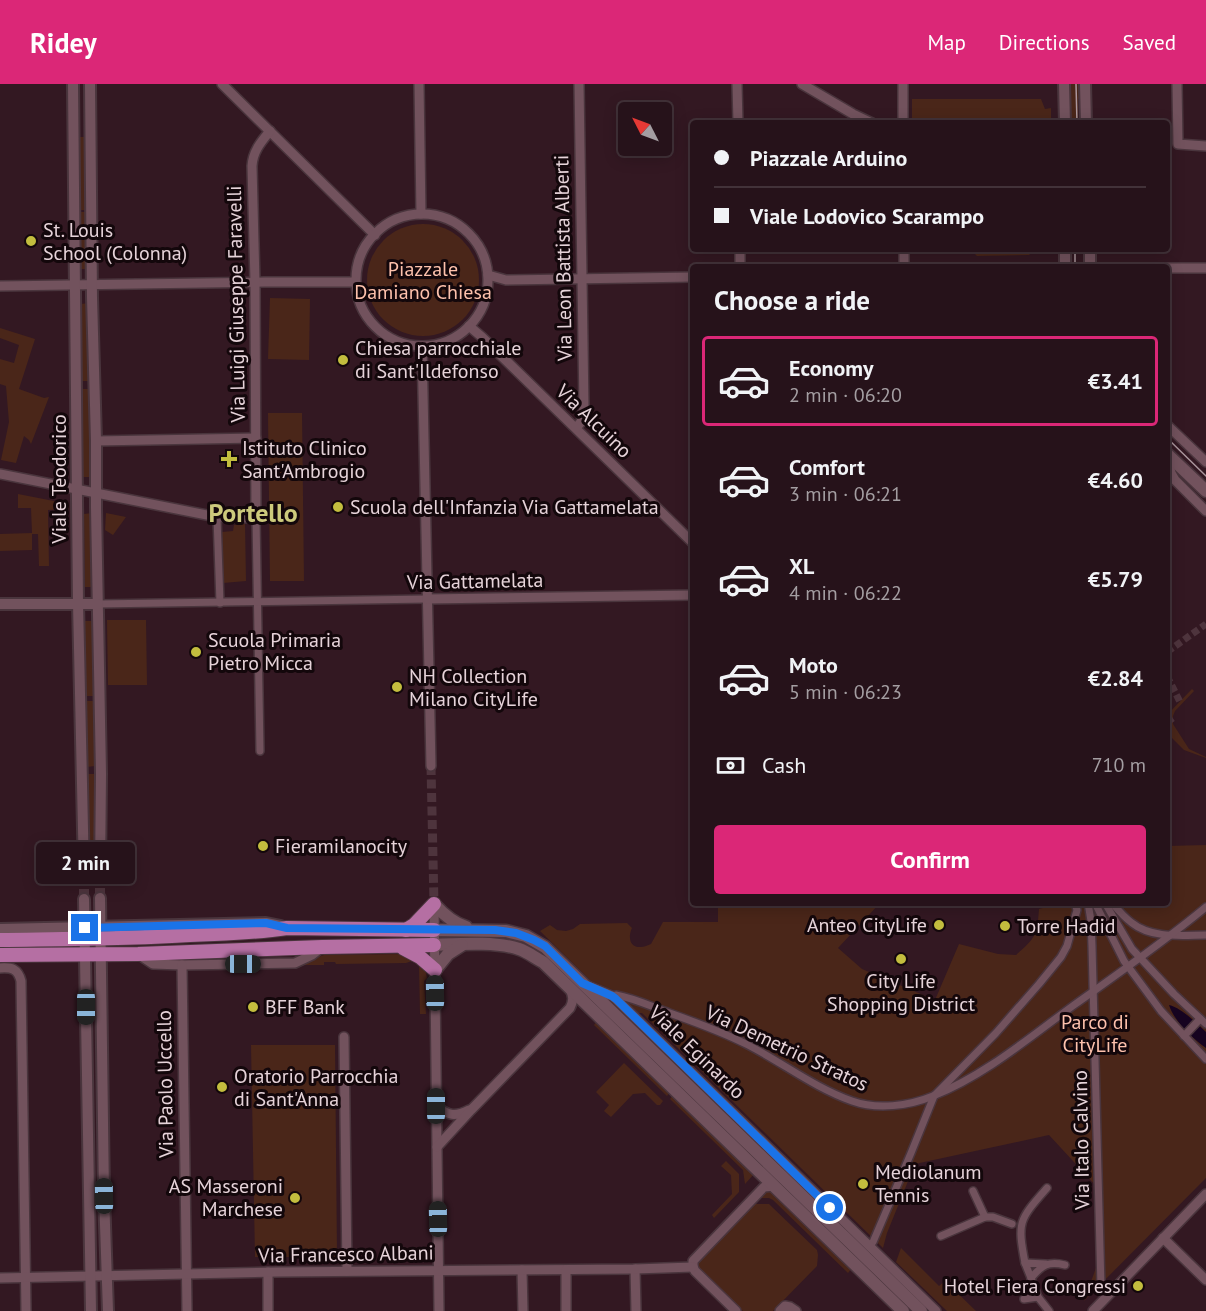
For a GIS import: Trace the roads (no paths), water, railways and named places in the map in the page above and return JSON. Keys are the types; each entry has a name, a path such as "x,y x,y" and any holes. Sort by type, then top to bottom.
{"main road":[{"path":"1170,457 1206,491"},
{"path":"406,930 434,904 456,923 463,927 476,929"},
{"path":"0,940 101,933 265,932 287,928 434,930"},
{"name":"Viale Eginardo","path":"434,930 506,931 526,936 545,946 753,1141 835,1228"},
{"path":"398,946 416,954 435,970 448,954 464,944"},
{"path":"0,955 138,954 464,944 521,949 543,962 774,1186 921,1311"},
{"path":"641,1057 668,1075 739,1144 744,1146 753,1141"},
{"path":"774,1186 785,1188 818,1220 835,1228 903,1311"}],"street":[{"name":"Viale Teodorico","path":"73,84 78,603 84,874"},
{"name":"Viale Teodorico","path":"90,84 101,774 100,873"},
{"path":"222,84 375,234"},
{"path":"419,84 421,214"},
{"name":"Via Leon Battista Alberti","path":"576,428 584,412 579,84"},
{"path":"737,84 738,120"},
{"path":"802,84 866,120"},
{"path":"903,84 903,120"},
{"path":"1064,84 1065,120"},
{"path":"1085,84 1086,120"},
{"path":"1177,84 1178,144 1206,146"},
{"name":"Via Luigi Giuseppe Faravelli","path":"256,518 253,158 259,144 270,131"},
{"path":"421,214 442,217 466,231 480,248 488,275 484,302 469,326 446,341 422,346 398,341 378,329 364,311 356,282 360,258 375,234 398,219 421,214"},
{"path":"1170,268 1206,268"},
{"path":"488,275 506,280 690,277"},
{"path":"0,286 356,282"},
{"name":"Via Alcuino","path":"469,326 690,540"},
{"path":"422,346 431,766"},
{"path":"1170,428 1206,462"},
{"path":"96,441 256,438"},
{"path":"1170,468 1175,480 1206,511"},
{"path":"0,474 217,517 256,518 260,751"},
{"path":"0,604 220,603 217,517"},
{"name":"Via Gattamelata","path":"220,603 690,595"},
{"path":"100,898 108,1311"},
{"path":"84,899 91,1311"},
{"path":"434,904 439,1311"},
{"path":"873,1242 934,1096 996,1033 1061,957 1077,910 1076,906"},
{"name":"Via Italo Calvino","path":"1088,906 1091,921 1101,1287"},
{"path":"1096,906 1126,968 1161,1011 1186,1034 1206,1059"},
{"path":"1107,906 1132,949 1201,1022 1186,1034"},
{"path":"1115,906 1137,927 1171,936 1206,935"},
{"path":"1142,957 1206,907"},
{"path":"0,929 85,934"},
{"path":"138,954 153,964 295,963 322,947"},
{"path":"4,968 14,967 30,955"},
{"name":"Via Demetrio Stratos","path":"616,995 636,999 726,1035 854,1102 874,1106 898,1105 934,1096 962,1082 994,1062 1142,957"},
{"name":"Via Paolo Uccello","path":"182,965 187,1311"},
{"path":"4,968 18,972 21,981 26,1311"},
{"path":"437,1147 570,1008 573,997 569,987"},
{"path":"344,1037 347,1271"},
{"path":"436,1106 450,1115 460,1115 471,1110"},
{"name":"Viale Eginardo","path":"753,1141 778,1158 936,1311"},
{"path":"736,1311 695,1271 693,1261 764,1186 774,1186"},
{"path":"1047,1188 1021,1222 1020,1235 1025,1263 1038,1297 1048,1311"},
{"path":"973,1191 985,1218"},
{"path":"1093,1311 1206,1194"},
{"path":"940,1236 985,1218 993,1217 1012,1224 1021,1222"},
{"path":"1012,1224 1020,1235"},
{"path":"1163,1238 1206,1280"},
{"path":"1025,1263 1065,1265"},
{"path":"1031,1278 1046,1264"},
{"name":"Via Francesco Albani","path":"0,1278 693,1267"},
{"path":"635,1269 636,1311"},
{"path":"522,1270 523,1311"},
{"path":"566,1270 566,1311"},
{"path":"268,1272 268,1311"},
{"path":"1024,1299 1038,1297"},
{"path":"783,1309 790,1307 796,1311"}],"tunnel":[{"path":"1170,650 1206,624"},
{"path":"1170,682 1181,704"},
{"path":"431,766 434,904"},
{"path":"100,873 100,898"},
{"path":"84,874 84,899"}],"tram line":[{"path":"1076,84 1077,120"},
{"path":"1075,252 1075,264"},
{"path":"1170,441 1206,476"}],"place":[{"name":"St. Louis School (Colonna)","path":"31,241"},
{"name":"Chiesa parrocchiale di Sant'Ildefonso","path":"343,360"},
{"name":"Istituto Clinico Sant'Ambrogio","path":"229,459"},
{"name":"Scuola dell'Infanzia Via Gattamelata","path":"338,507"},
{"name":"Scuola Primaria Pietro Micca","path":"196,652"},
{"name":"NH Collection Milano CityLife","path":"397,687"},
{"name":"Fieramilanocity","path":"263,846"},
{"name":"Anteo CityLife","path":"939,925"},
{"name":"Torre Hadid","path":"1005,926"},
{"name":"City Life Shopping District","path":"901,959"},
{"name":"BFF Bank","path":"253,1007"},
{"name":"Oratorio Parrocchia di Sant'Anna","path":"222,1087"},
{"name":"Mediolanum Tennis","path":"863,1184"},
{"name":"AS Masseroni Marchese","path":"295,1198"},
{"name":"Hotel Fiera Congressi","path":"1138,1286"}],"district":[{"name":"Portello","path":"253,513"}],"park label":[{"name":"Piazzale Damiano Chiesa","path":"423,280"},
{"name":"Parco di CityLife","path":"1095,1034"}]}
